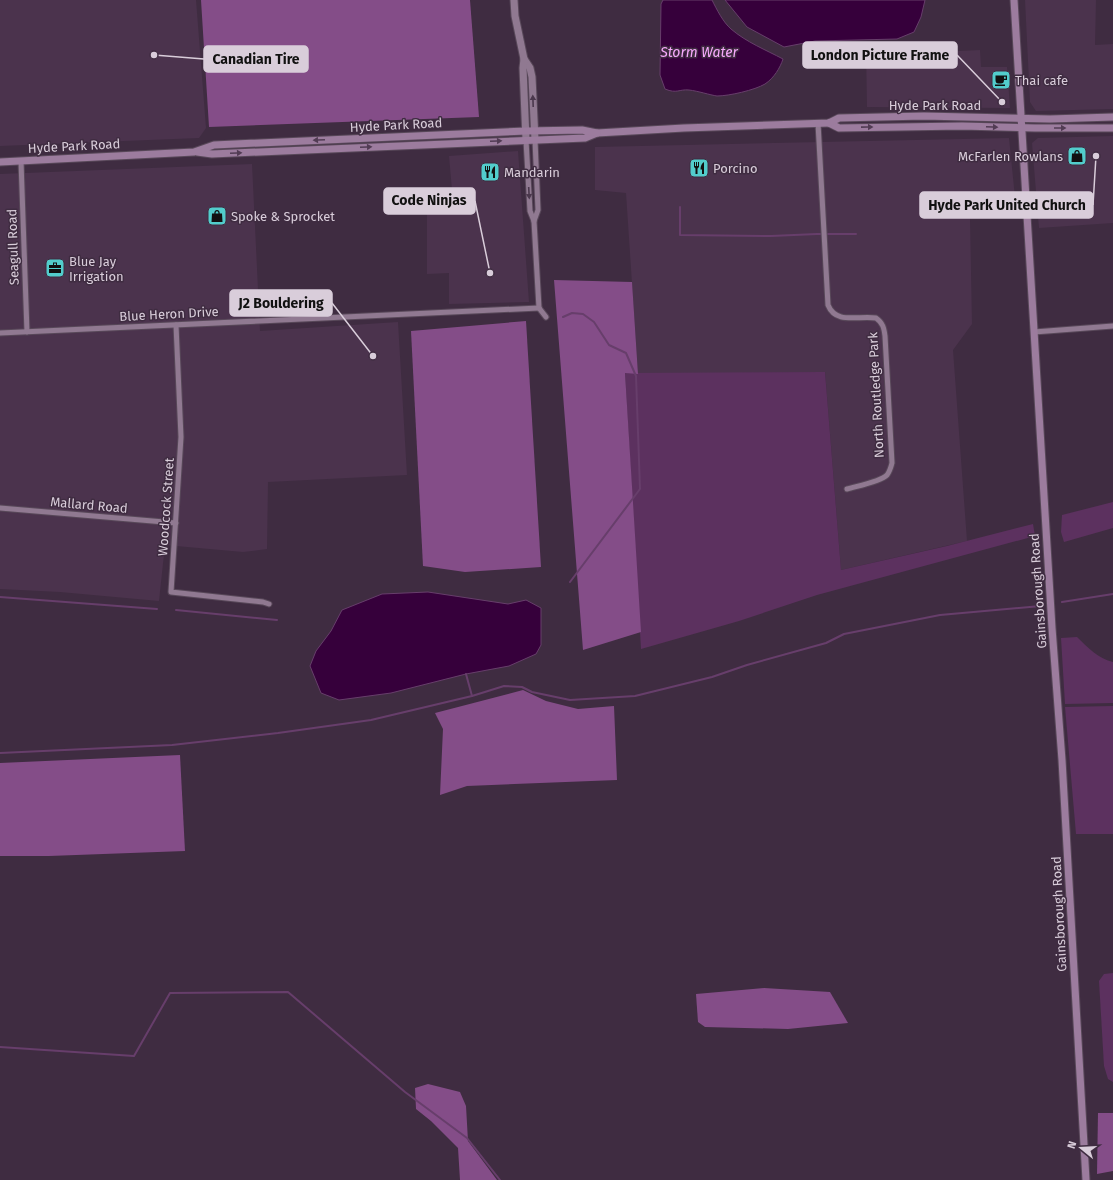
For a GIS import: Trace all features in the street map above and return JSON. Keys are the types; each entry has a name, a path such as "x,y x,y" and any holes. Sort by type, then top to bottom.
{"main road":[{"name":"Gainsborough Road","path":"1014,0 1052,628 1063,768 1086,1180"},
{"name":"Hyde Park Road","path":"830,123 839,118 879,117 1113,117"},
{"name":"Hyde Park Road","path":"197,152 214,145 526,131 582,130 597,133 818,123 830,123 839,128 962,126 1021,128 1113,128"},
{"name":"Hyde Park Road","path":"0,162 197,152 212,154 585,138 597,133"}],"street":[{"path":"514,0 515,16 524,59 530,68 532,77 538,210 534,221"},
{"path":"524,59 522,68 530,211 534,221 539,308 546,317"},
{"name":"North Routledge Park","path":"818,123 828,305 830,311 837,317 876,318 881,321 885,336 892,463 890,471 886,476 879,480 847,489"},
{"name":"Seagull Road","path":"21,161 27,332"},
{"name":"Blue Heron Drive","path":"0,333 539,308"},
{"name":"Woodcock Street","path":"176,325 182,437 171,592 263,602 269,604"},
{"path":"1034,332 1113,326"},
{"name":"Mallard Road","path":"0,508 176,523"}],"shaded area":[{"path":"0,0 196,0 206,128 199,138 0,146"},
{"path":"201,0 470,0 479,117 209,127"},
{"path":"1025,0 1096,0 1095,45 1113,44 1113,109 1036,111 1030,102"},
{"path":"917,45 918,53 980,50 981,67 1007,67 1010,108 867,107 866,48"},
{"path":"1113,136 1113,223 1039,228 1032,143 1038,138"},
{"path":"1009,138 1017,217 970,219 972,324 953,350 967,541 841,570 825,372 638,374 626,193 595,190 595,147"},
{"path":"518,151 529,302 449,304 449,273 427,274 427,192 452,190 449,156"},
{"path":"252,164 260,331 398,322 407,475 268,482 267,549 243,552 165,545 159,601 60,592 0,589 0,174"},
{"path":"554,280 632,282 638,374 625,373 641,632 583,650"},
{"path":"526,321 541,567 465,572 423,566 411,331"},
{"path":"825,372 841,570 947,546 1033,524 1035,536 817,595 739,621 641,649 625,373"},
{"path":"1113,502 1113,528 1064,542 1061,532 1062,515"},
{"path":"1077,637 1089,649 1103,658 1113,662 1113,703 1065,704 1061,638"},
{"path":"523,690 546,701 578,709 614,706 617,780 467,786 440,795 443,729 435,713"},
{"path":"1113,706 1113,834 1076,834 1065,707"},
{"path":"180,755 185,851 49,856 0,856 0,763"},
{"path":"1113,973 1113,1082 1108,1079 1104,1066 1099,981 1104,974"},
{"path":"764,988 830,992 848,1023 788,1029 705,1027 698,1022 696,994"},
{"path":"428,1084 460,1092 466,1106 468,1141 497,1180 460,1180 458,1148 431,1121 416,1109 415,1088"},
{"path":"1098,1113 1113,1113 1113,1171 1097,1174"}],"water":[{"name":"Storm Water","path":"663,0 712,0 728,26 737,34 783,59 774,76 761,86 728,95 717,96 689,90 675,91 665,89 660,75 661,4"},
{"name":"Storm Water","path":"725,0 925,0 921,17 914,32 897,39 815,41 784,47 747,27"},
{"path":"428,592 508,604 526,600 541,608 541,645 536,654 509,666 466,674 391,693 339,700 321,693 310,666 316,651 331,631 342,610 382,594"}],"waterway":[{"path":"680,207 680,235 771,236 856,234"},
{"path":"563,317 572,313 583,314 594,322 609,345 626,353 636,376 640,489 570,582"},
{"path":"1062,602 1113,594"},
{"path":"0,597 157,609"},
{"path":"0,753 172,745 278,733 371,720 472,696 504,686 522,687 532,692 570,700 635,696 712,677 747,665 826,643 844,634 940,615 1041,606"},
{"path":"176,610 277,620"},
{"path":"466,674 472,696"},
{"path":"0,1047 134,1056 170,993 288,992 405,1092 467,1138 500,1180"}],"place":[{"name":"Canadian Tire","path":"154,55"},
{"name":"Thai cafe","path":"1001,80"},
{"name":"London Picture Frame","path":"1002,102"},
{"name":"McFarlen Rowlans","path":"1077,156"},
{"name":"Hyde Park United Church","path":"1096,156"},
{"name":"Porcino","path":"699,168"},
{"name":"Mandarin","path":"490,172"},
{"name":"Spoke & Sprocket","path":"217,216"},
{"name":"Blue Jay Irrigation","path":"55,268"},
{"name":"Code Ninjas","path":"490,273"},
{"name":"J2 Bouldering","path":"373,356"}]}
